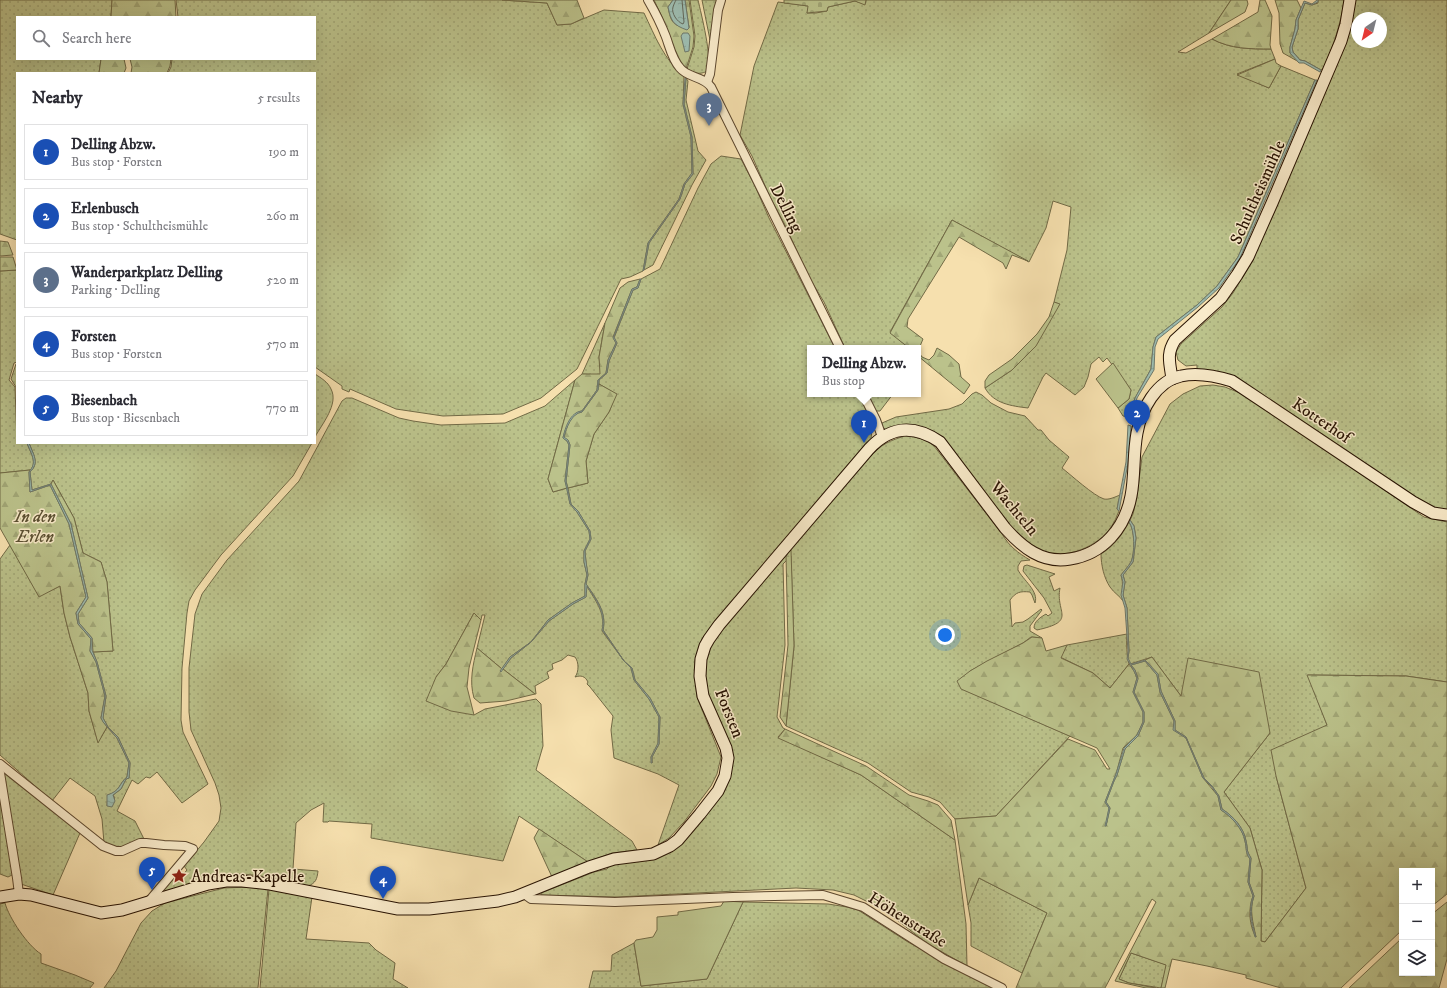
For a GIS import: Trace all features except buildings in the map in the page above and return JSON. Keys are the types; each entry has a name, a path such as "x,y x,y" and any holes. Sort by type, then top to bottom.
{"street":[{"path":"648,0 660,22 672,56 678,65 685,73 707,82 710,74 718,10 721,0"},
{"name":"Schultheismühle","path":"1172,379 1169,359 1170,348 1175,340 1221,298 1237,275 1251,250 1341,40 1346,24 1350,0"},
{"name":"Delling","path":"707,82 715,95 839,345"},
{"name":"Kotterhof","path":"1172,379 1197,374 1218,376 1232,381 1413,502 1433,512 1447,515"},
{"name":"Wachteln","path":"882,437 896,431 907,429 929,434 940,442 1013,536 1029,550 1045,558 1058,560 1071,559 1094,551 1107,543 1119,529 1126,514 1131,496 1137,433 1140,423 1145,409 1155,393 1172,379"},
{"path":"864,397 876,420 882,437"},
{"name":"Forsten","path":"0,897 19,894 30,895 101,913 122,910 208,884 226,881 242,881 269,884 398,908 429,909 498,901 524,894 589,867 614,859 653,854 670,846 678,840 718,791 727,768 728,758 722,738 710,714 700,685 701,658 707,643 719,625 869,448 882,437"},
{"path":"0,764 110,850 122,850 146,842 164,846 185,846 193,849 149,901"},
{"path":"0,773 19,894"},
{"name":"Höhenstraße","path":"524,894 530,899 615,902 823,895 863,907 944,959 1002,988"}],"green space":[{"path":"0,0 112,0 111,16 16,16 16,60 101,60 99,72 16,72 16,240 0,234"},
{"path":"112,0 175,0 176,16 111,16"},
{"path":"176,0 502,0 547,3 557,25 571,24 604,10 644,13 665,55 684,76 683,104 691,137 692,173 684,184 679,199 648,243 643,271 621,279 577,369 541,398 503,414 443,416 396,409 350,389 349,392 342,389 342,386 316,368 316,72 168,72 172,60 316,60 316,16 178,16"},
{"path":"502,0 577,0 584,18 571,24 557,25 547,3"},
{"path":"654,0 673,0 668,7 670,17 676,25 689,28 685,0 689,0 694,36 693,47 686,69 679,61"},
{"path":"690,0 698,0 708,47 709,57 707,70 702,73 694,73 687,69 694,47 695,36"},
{"path":"702,0 718,0 710,40"},
{"path":"784,0 866,0 865,5 855,1 828,7 827,11 807,13 808,6 784,3"},
{"path":"866,0 1231,0 1209,33 1178,52 1186,53 1212,39 1233,47 1271,49 1275,59 1237,74 1269,88 1281,66 1315,80 1238,257 1217,286 1197,305 1156,337 1153,347 1151,369 1135,398 1129,417 1123,416 1118,408 1129,399 1131,390 1107,358 1103,362 1099,357 1091,364 1084,387 1075,395 1046,373 1028,408 998,401 993,398 985,388 1012,370 1059,304 1054,302 1067,250 1071,207 1053,201 1046,228 1029,262 952,220 890,332 905,345 844,345 824,302 810,279 770,197 752,156 740,135 754,66 778,2 809,6 807,13 827,11 828,7 855,1 865,4"},
{"path":"1231,0 1247,0 1248,4 1245,12 1209,33"},
{"path":"1260,0 1265,0 1272,16 1271,49 1233,47 1212,39 1258,12"},
{"path":"1275,0 1297,0 1301,8 1296,20 1290,47 1290,53 1299,62 1283,53 1280,44 1279,13"},
{"path":"1318,0 1344,0 1339,26 1324,68 1321,70 1305,61 1300,60 1293,52 1292,47 1298,29 1298,20 1305,3 1312,5 1318,3"},
{"path":"1355,0 1447,0 1447,514 1433,511 1250,390 1197,371 1197,365 1186,366 1178,360 1176,352 1181,344 1222,307 1233,293 1247,270 1273,215"},
{"path":"1275,59 1276,63 1281,66 1269,88 1237,75"},
{"path":"101,60 124,60 126,68 124,72 99,72"},
{"path":"130,60 171,60 167,72 131,72 132,67"},
{"path":"686,78 688,81 686,100 698,151 706,160 692,185 653,265 644,270 649,243 680,199 685,184 693,174 692,137 684,104"},
{"path":"721,156 741,159 833,345 807,345 807,397 859,397 870,421 872,433 871,439 711,626 702,639 695,660 697,697 721,757 717,774 711,786 684,822 669,838 658,845 679,785 658,774 614,758 611,730 613,716 587,684 588,682 586,678 581,676 575,677 578,667 575,657 568,655 562,660 552,664 553,669 547,672 549,678 535,686 536,694 503,669 511,658 531,642 549,621 573,604 586,597 586,585 601,612 603,624 602,631 624,661 603,630 604,623 602,611 597,600 586,584 588,575 585,551 591,539 590,531 578,511 571,504 568,488 588,483 586,461 594,434 609,412 616,394 599,384 599,380 607,373 609,361 617,343 614,338 633,290 638,288 641,279 660,269 698,188 711,164","holes":["624,661 632,668 635,680 650,698 660,717 659,744 652,757 652,763 651,757 658,744 659,717 649,699 634,680 631,668"]},
{"path":"952,220 1028,261 1012,255 1006,269 1003,263 959,237 908,319 907,327 923,339 920,345 905,345 890,333"},
{"path":"0,241 8,242 13,255 0,256"},
{"path":"0,257 13,257 16,270 0,271"},
{"path":"16,270 16,362 14,363 9,380 15,387 16,444 27,444 33,457 33,464 30,470 0,473 0,271"},
{"path":"640,279 637,287 632,289 613,337 616,343 608,360 606,373 598,380 597,390 582,411 575,414 567,426 563,438 569,445 565,481 567,488 553,492 548,479 575,380 582,374 600,374 599,357 605,323 620,288 628,282"},
{"path":"1054,302 1060,304 1036,346 1012,370 985,388 985,381 989,375 1012,359 1037,334 1049,317"},
{"path":"605,323 599,357 601,375 582,374"},
{"path":"937,348 949,355 959,364 961,377 970,385 964,394 921,358 921,356 929,360 934,355"},
{"path":"1113,363 1131,390 1129,399 1118,408 1096,379"},
{"path":"16,364 16,387 11,379"},
{"path":"316,375 328,384 333,395 333,401 329,414 316,435"},
{"path":"575,380 548,479 553,492 567,488 570,504 589,531 590,539 584,551 584,562 587,575 585,596 572,603 548,620 531,642 510,657 502,669 477,648 485,615 482,615 481,620 474,613 446,664 436,677 474,715 485,709 536,699 541,704 543,746 536,770 632,841 637,850 612,853 588,862 519,816 503,861 371,838 372,824 329,821 323,822 324,803 311,810 296,823 293,869 318,871 316,880 313,884 308,886 255,875 234,874 207,879 160,893 173,877 175,878 178,876 180,878 187,870 184,866 219,821 221,808 215,783 191,730 189,712 189,668 195,614 202,594 227,560 299,481 342,401 346,398 352,398 399,418 441,425 505,423 545,406"},
{"path":"599,384 617,394 609,412 594,434 586,461 588,483 568,488 566,481 570,445 568,440 564,438 566,430 572,418 578,413 582,412 598,390"},
{"path":"1213,385 1225,387 1245,395 1424,517 1447,522 1447,682 1406,676 1308,675 1327,725 1276,776 1306,888 1265,942 1261,941 1262,870 1250,828 1224,792 1270,733 1181,696 1152,657 1130,664 1128,658 1127,608 1123,595 1125,582 1123,575 1133,562 1136,538 1134,526 1130,520 1137,496 1142,457 1170,404 1183,394 1200,386"},
{"path":"976,392 991,403 1008,412 1025,416 1038,430 1041,430 1049,440 1069,457 1062,468 1094,494 1104,499 1120,495 1117,509 1119,511 1115,521 1109,530 1095,543 1077,551 1057,554 1048,553 1035,548 1017,534 942,439 886,430 882,426 882,423 896,417 949,409 962,404"},
{"path":"867,397 891,397 880,411 874,411"},
{"path":"905,436 921,439 934,446 1011,546 1030,560 1021,561 1018,566 1018,570 1033,590 1036,599 1035,603 1030,592 1018,593 1012,597 1010,600 1012,627 1015,623 1023,622 1041,609 1042,610 1030,626 1030,631 1042,638 1031,637 1023,643 970,671 962,689 1070,736 996,816 955,819 940,802 911,792 868,763 786,726 794,646 791,556 783,564 785,645 777,717 785,729 778,737 861,775 955,840 966,924 967,966 928,944 884,910 854,895 833,890 796,888 617,897 541,895 541,893 594,872 607,869 612,863 663,852 728,776 703,676 707,648 868,454 871,456 886,443"},
{"path":"29,444 311,444 293,476 221,555 195,590 189,601 182,668 181,720 183,732 208,784 182,803 157,772 150,778 146,777 138,784 132,780 117,811 135,821 144,839 120,847 115,847 104,843 102,819 95,796 70,778 52,801 0,755 0,559 10,545 39,596 60,586 64,613 88,693 89,711 98,742 107,727 117,738 129,763 127,777 115,792 108,795 107,806 115,798 113,795 121,789 126,779 129,778 130,763 118,737 108,727 103,718 106,696 93,652 113,651 107,582 101,562 83,553 74,518 53,480 51,484 32,490 30,472 35,465 34,455"},
{"name":"In den Erlen","path":"30,470 30,492 50,485 69,524 86,597 76,613 78,624 91,639 90,651 96,662 105,696 101,718 107,727 98,743 89,711 88,693 64,613 60,586 39,597 0,528 0,473"},
{"path":"53,480 74,518 83,553 101,562 107,582 113,651 93,652 92,638 79,623 78,614 88,598 71,524 51,484"},
{"path":"1129,522 1132,530 1134,547 1131,562 1121,575 1123,601 1106,580 1102,567 1101,554 1117,540"},
{"path":"791,550 794,646 786,726 780,717 788,645 786,555"},
{"path":"1027,565 1055,574 1049,577 1054,591 1060,588 1059,597 1062,615 1061,619 1057,623 1050,627 1037,630 1034,628 1036,621 1046,614 1048,616 1052,613 1044,598 1023,571 1024,566"},
{"path":"474,613 481,620 469,668 467,687 474,715 451,711 426,701 436,677 446,664"},
{"path":"1127,634 1129,664 1110,688 1093,673 1060,657 1067,645"},
{"path":"1032,637 1042,638 1046,651 1067,645 1061,658 1093,673 1110,688 1129,664 1134,671 1137,678 1133,692 1143,712 1143,722 1137,735 1123,748 1116,774 1105,802 1109,808 1106,826 1110,808 1106,802 1117,775 1125,749 1138,736 1144,722 1144,712 1134,692 1138,678 1131,665 1145,661 1157,675 1160,692 1174,721 1174,730 1186,738 1203,778 1218,796 1221,810 1236,823 1244,836 1248,857 1250,859 1248,882 1253,896 1250,906 1250,917 1252,928 1256,937 1252,911 1254,896 1249,882 1251,858 1248,852 1245,836 1237,823 1222,809 1219,796 1204,778 1186,737 1175,730 1175,721 1161,691 1158,674 1145,660 1152,657 1181,696 1188,658 1259,672 1270,733 1224,792 1250,828 1262,870 1261,941 1265,942 1306,888 1276,776 1271,750 1327,725 1307,675 1406,676 1447,682 1447,894 1435,904 1435,868 1399,868 1399,933 1341,988 1281,988 1246,978 1246,975 1172,959 1165,988 1161,988 1166,965 1131,953 1119,979 1129,983 1156,988 1146,988 1115,981 1156,902 1152,899 1105,988 1016,988 1047,913 979,878 968,905 955,819 996,816 1068,739 1095,750 1107,769 1110,769 1097,748 961,689 957,681 970,671"},
{"path":"477,648 502,669 501,671 503,669 535,694 506,701 480,703 474,698 472,685 473,667"},
{"path":"785,729 866,766 909,795 938,805 951,820 955,840 861,775 778,738"},
{"path":"5,771 80,833 53,895 21,884 4,775"},
{"path":"0,791 14,874 8,877 0,874"},
{"path":"539,829 588,862 552,877 534,838"},
{"path":"979,878 1047,913 1022,973 971,946 971,923 968,905"},
{"path":"249,887 268,889 258,988 104,988 116,971 141,923 152,911 165,903 224,888"},
{"path":"269,889 312,897 306,939 369,943 376,950 395,963 393,979 408,988 260,988"},
{"path":"724,901 743,902 707,979 641,986 634,943 636,940 653,937 657,930 657,917 678,915 678,912 721,906"},
{"path":"743,902 828,904 858,910 908,942 994,988 589,988 593,971 611,971 612,955 634,943 641,986 707,979"},
{"path":"1447,902 1447,959 1439,988 1349,988 1399,941 1399,976 1435,976 1435,912"},
{"path":"5,903 10,916 20,931 30,945 41,954 41,963 94,983 90,988 0,988 0,904"},
{"path":"1131,953 1167,965 1161,988 1129,983 1119,979"}],"water":[{"path":"673,0 685,0 689,28 687,30 673,22 670,16 668,7"},
{"path":"1317,0 1318,2 1312,5 1305,3 1298,20 1298,29 1292,47 1293,52 1300,60 1305,61 1321,70 1320,72 1304,63 1299,63 1290,53 1296,20 1304,1 1312,4"},
{"path":"683,33 688,33 690,36 689,51 685,52 681,36"},
{"path":"685,78 684,104 692,137 693,174 685,184 680,199 649,243 643,271 648,243 679,199 684,184 692,173 691,137 683,104"},
{"path":"1315,80 1317,80 1240,258 1219,288 1158,339 1155,347 1154,370 1137,398 1132,417 1129,417 1135,398 1151,369 1153,347 1156,337 1197,305 1217,286 1238,257"},
{"path":"641,279 638,288 633,290 614,337 617,343 609,361 607,373 599,380 598,390 582,412 578,413 572,418 566,429 564,437 568,440 570,445 566,481 571,504 578,511 590,531 591,539 585,551 588,575 586,584 597,600 602,611 604,623 603,630 624,661 602,630 603,618 601,612 597,602 587,586 586,597 573,604 549,621 531,642 548,620 572,603 585,596 585,584 587,575 584,562 584,551 590,539 589,531 570,504 565,481 569,445 563,438 565,430 571,417 574,414 582,411 597,390 598,380 606,373 608,360 616,343 613,338 632,289 637,287"},
{"path":"1128,425 1131,426 1128,463 1119,511 1117,509 1126,462"},
{"path":"27,444 29,444 35,458 35,465 30,472 32,490 51,484 71,524 88,598 78,614 79,623 92,638 92,650 97,662 106,696 103,718 108,727 118,737 130,763 129,778 126,779 121,789 113,795 115,801 112,807 107,806 107,795 115,791 127,777 129,763 117,738 103,722 101,718 105,696 96,662 90,651 91,639 78,624 76,613 86,597 69,524 50,485 30,492 29,472 33,465 32,454"},
{"path":"1130,520 1134,526 1136,538 1133,562 1123,575 1125,582 1123,595 1127,608 1129,651 1128,658 1131,664 1145,660 1158,674 1161,691 1175,721 1175,730 1186,737 1204,778 1219,796 1222,809 1234,819 1245,836 1248,852 1251,858 1249,882 1254,896 1252,901 1252,916 1256,937 1251,922 1251,901 1253,896 1248,882 1250,859 1248,857 1244,836 1236,823 1221,810 1218,796 1203,778 1186,738 1173,730 1174,721 1160,692 1157,675 1145,661 1131,665 1135,670 1138,679 1134,692 1144,712 1144,722 1138,736 1125,749 1117,775 1106,802 1110,808 1105,826 1109,808 1105,802 1124,748 1137,735 1143,722 1143,712 1133,692 1137,678 1127,659 1128,651 1125,608 1121,595 1123,582 1121,575 1131,562 1133,553 1134,542 1129,522"},
{"path":"531,642 511,658 501,672 500,671 510,657"},
{"path":"624,661 632,668 635,680 650,698 660,717 659,744 652,757 652,763 651,757 658,743 659,717 649,699 634,680 631,668"}],"place":[{"name":"Wanderparkplatz Delling","path":"709,126"},
{"name":"Erlenbusch","path":"1137,433"},
{"name":"Delling Abzw.","path":"864,443"},
{"name":"Andreas-Kapelle","path":"179,876"},
{"name":"Biesenbach","path":"152,890"},
{"name":"Forsten","path":"383,899"}]}
